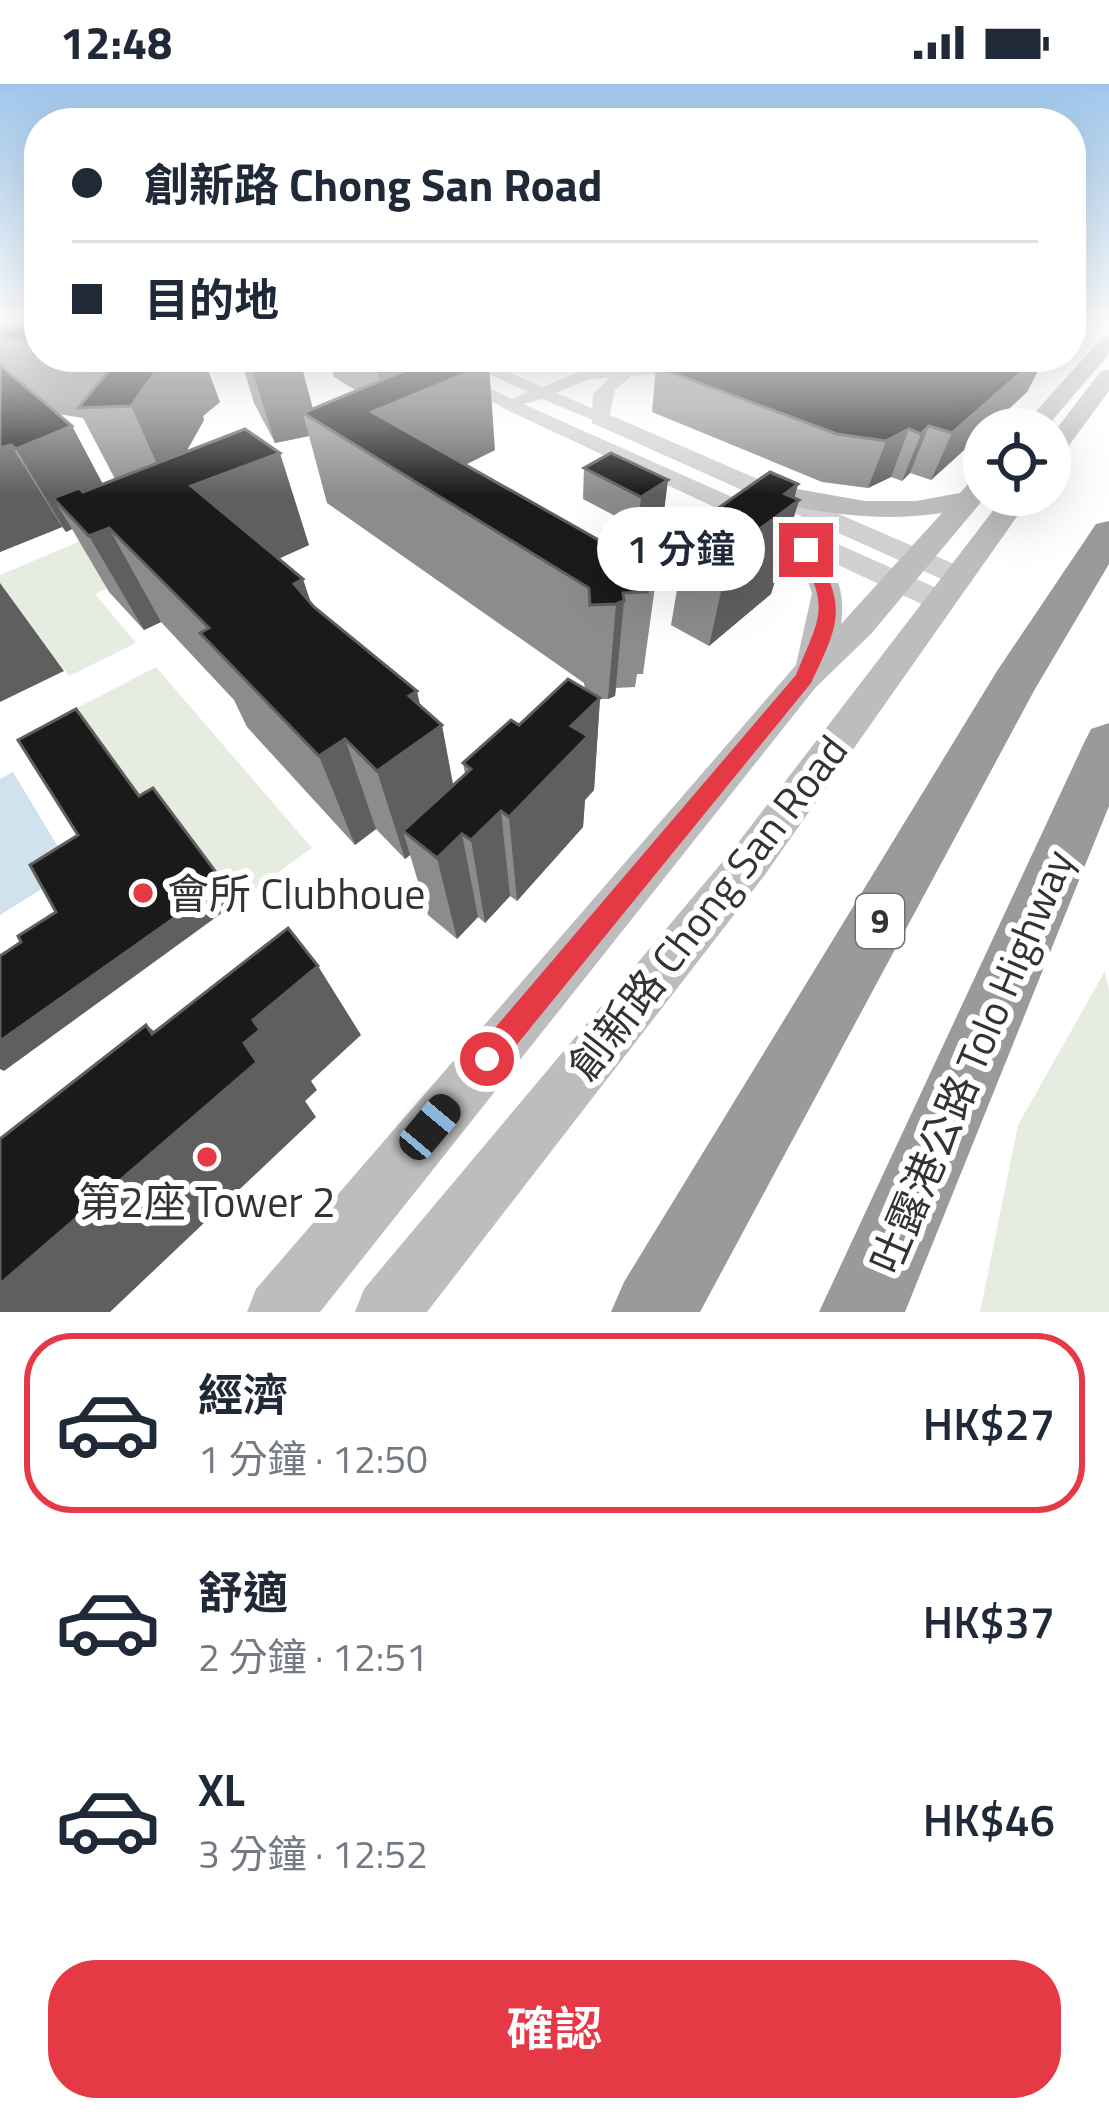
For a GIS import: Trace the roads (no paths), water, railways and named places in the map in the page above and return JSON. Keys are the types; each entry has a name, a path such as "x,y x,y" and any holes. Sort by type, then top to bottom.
{"highway":[{"name":"9","path":"654,1312 1014,683 1109,532"},
{"name":"吐露港公路 Tolo Highway","path":"862,1312 1109,743"}],"main road":[{"path":"1051,408 1075,380"},
{"path":"1071,426 1106,380"},
{"path":"763,491 867,512 914,512 963,495"},
{"name":"創新路 Chong San Road","path":"279,1312 804,678 859,626 963,505"},
{"name":"創新路 Chong San Road","path":"387,1312 748,862 1003,516"},
{"path":"789,532 816,565 831,609 804,678"}],"street":[{"path":"460,380 789,532 949,588"},
{"path":"514,380 763,491 907,570"},
{"path":"512,405 570,380"},
{"path":"600,418 600,397 615,380"}],"water":[{"path":"13,772 72,870 0,915 0,779"}],"place":[{"name":"會所 Clubhoue","path":"143,893"},
{"name":"第2座 Tower 2","path":"207,1157"}]}
